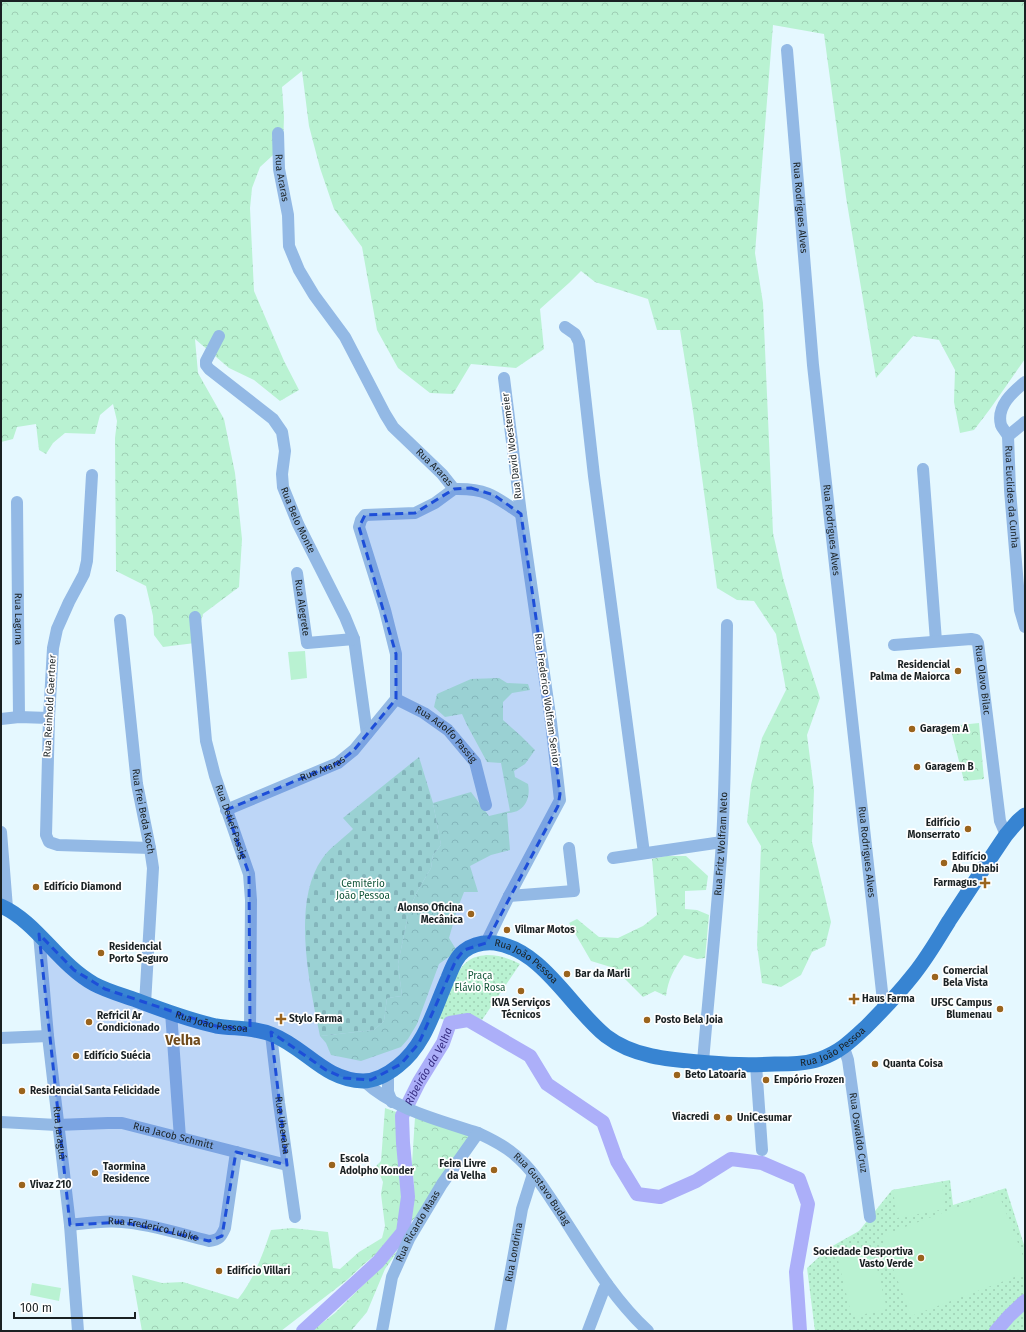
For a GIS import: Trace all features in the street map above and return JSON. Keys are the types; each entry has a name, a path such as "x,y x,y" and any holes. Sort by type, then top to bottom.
{"main road":[{"name":"Rua João Pessoa","path":"4,907 39,934 64,961 92,983 145,1004 216,1026 250,1029 271,1034 291,1044 326,1070 344,1078 383,1088 419,1043 430,1022 456,960 464,950 475,944 486,942 512,948 536,963 607,1037 625,1047 646,1055 667,1059 756,1065 805,1064 844,1048 884,1010 918,970 1006,835 1025,815"}],"street":[{"name":"Rua Rodrigues Alves","path":"787,50 813,365 884,1010"},
{"name":"Rua Araras","path":"226,810 338,763 354,750 396,699 396,654 385,610 359,527 364,515 415,512 435,503 454,488 442,474 393,427 345,337 314,295 298,270 289,246 288,215 279,169 278,133"},
{"path":"565,327 575,334 579,342 594,476 644,853"},
{"name":"Rua Belo Monte","path":"219,336 206,361 209,369 273,419 282,432 285,451 282,474 283,487 298,524 345,617 354,639 367,734"},
{"name":"Rua David Woestemeier","path":"504,378 520,514"},
{"path":"1008,436 1001,425 1001,410 1012,393 1025,382"},
{"name":"Rua Euclides da Cunha","path":"1025,422 1008,436 1010,490 1020,603 1025,627"},
{"path":"894,645 936,641 923,469"},
{"name":"Rua Reinhold Gaertner","path":"92,475 87,561 84,574 57,629 53,648 49,718 46,835 50,842 58,846 150,848"},
{"path":"454,488 471,488 494,495 520,514"},
{"name":"Rua Laguna","path":"17,502 19,717"},
{"name":"Rua Frederico Wolfram Senior","path":"486,942 560,800 520,514"},
{"name":"Rua Alegrete","path":"297,573 307,643 354,639"},
{"name":"Rua Detlef Passig","path":"195,616 206,741 215,776 249,874 251,900 250,1029"},
{"name":"Rua Frei Beda Koch","path":"120,620 137,784 150,848 152,868 145,1004"},
{"name":"Rua Fritz Wolfram Neto","path":"703,1062 722,842 727,625"},
{"name":"Rua Olavo Bilac","path":"936,641 971,639 978,643 1000,821 1006,835"},
{"name":"Rua Adolfo Passig","path":"396,699 424,713 448,730 475,762 486,805"},
{"path":"1,719 19,717 49,718"},
{"path":"1,832 4,907"},
{"path":"613,858 722,842"},
{"path":"509,896 574,891 569,848"},
{"name":"Rua Jaraguá","path":"39,934 57,1125 70,1225 78,1331"},
{"path":"171,1012 180,1138"},
{"name":"Rua Uberaba","path":"271,1034 295,1217"},
{"path":"1,1038 48,1036"},
{"name":"Rua Oswaldo Cruz","path":"844,1048 849,1068 870,1217"},
{"path":"756,1065 762,1150"},
{"name":"Rua Gustavo Budag","path":"383,1088 421,1113 478,1133 491,1139 516,1155 533,1174 585,1249 607,1284 626,1308 648,1331"},
{"name":"Rua Jacob Schmitt","path":"1,1122 57,1125 108,1122 122,1123 287,1165"},
{"name":"Rua Ricardo Maas","path":"382,1331 392,1277 409,1239 442,1184 478,1133"},
{"name":"Rua Frederico Lubke","path":"70,1225 121,1222 140,1224 209,1241 217,1240 222,1236 224,1228 236,1152"},
{"name":"Rua Londrina","path":"500,1331 522,1209 533,1174"},
{"path":"588,1331 607,1284"}],"highlighted area":[{"path":"471,488 494,495 521,514 551,722 560,794 558,806 486,943 464,950 456,960 419,1043 401,1064 371,1080 344,1078 326,1070 271,1032 287,1165 236,1152 222,1236 209,1241 121,1222 70,1225 39,934 74,970 105,989 216,1026 250,1029 249,874 226,810 338,763 354,750 396,699 396,654 359,527 365,515 415,513 454,489"}],"green space":[{"path":"1,1 1025,1 1025,359 974,430 960,433 954,402 955,370 939,340 913,336 876,378 846,197 824,34 773,25 755,253 763,303 773,533 783,578 820,698 807,735 814,790 812,842 831,922 825,946 812,952 801,975 781,987 762,983 757,945 761,846 747,822 751,785 762,738 786,690 776,634 754,601 737,600 717,588 693,411 680,330 657,330 648,299 595,282 581,271 540,309 544,349 516,368 471,364 453,394 430,393 398,368 377,330 362,247 334,209 320,168 309,126 302,71 282,87 284,117 283,146 260,167 252,188 250,208 254,291 284,361 299,390 280,401 254,380 229,368 195,339 198,373 224,419 235,473 242,539 239,587 203,614 195,643 163,647 154,635 153,616 146,586 116,571 115,438 117,421 113,404 100,415 95,434 65,433 53,443 46,454 39,450 36,424 17,427 13,439 1,442"},
{"path":"305,651 307,678 291,680 288,652"},
{"path":"499,678 507,683 528,684 530,690 512,693 503,702 503,720 535,750 525,764 514,771 515,777 528,784 529,791 528,798 522,808 515,812 507,813 510,850 491,855 470,866 478,892 464,892 457,910 449,938 457,951 439,964 417,1024 408,1039 401,1047 361,1061 331,1055 326,1043 320,1036 374,1030 384,1021 387,998 402,996 398,964 409,910 417,892 431,868 433,855 441,845 433,803 471,792 489,816 510,811 501,763 487,762 462,714 445,717 434,707 437,694 471,679"},
{"path":"979,723 984,779 964,781 950,726"},
{"name":"Cemitério João Pessoa","path":"419,757 433,803 441,845 433,855 431,868 417,892 409,910 398,964 402,996 387,998 384,1021 374,1030 320,1036 308,970 306,946 305,921 307,898 313,877 325,855 353,829 343,818"},
{"path":"666,856 686,856 708,876 706,890 685,891 685,909 697,910 709,915 705,958 697,959 684,955 672,974 668,984 666,996 655,991 643,997 614,968 591,961 569,923 577,919 599,937 618,938 643,926 657,915 652,859"},
{"name":"Praça Flávio Rosa","path":"486,955 503,957 520,964 482,1020 465,1016 457,1017 448,1021 438,1018 458,972 468,961 479,956"},
{"path":"385,1108 399,1113 403,1190 401,1229 387,1245 347,1280 281,1331 142,1331 132,1275 162,1283 183,1282 238,1299 253,1275 271,1230 292,1228 328,1232 333,1268 340,1269 359,1252 382,1238 385,1226 381,1194 383,1182 376,1166 381,1161"},
{"path":"415,1117 470,1136 419,1215 409,1223 414,1185 412,1164"},
{"name":"Sociedade Desportiva Vasto Verde","path":"950,1180 953,1205 1006,1188 1025,1248 1025,1331 815,1331 807,1268 829,1248 859,1231 892,1190"},
{"path":"942,1182 945,1209 897,1218 893,1190"},
{"path":"998,1192 1025,1261 1025,1273 911,1316 881,1236"},
{"path":"400,1248 385,1269 367,1312 351,1331 312,1331 335,1313"},
{"path":"872,1248 887,1309 852,1317 837,1256"},
{"path":"32,1283 61,1288 59,1301 30,1295"}],"waterway":[{"name":"Ribeirão da Velha","path":"303,1331 378,1262 403,1232 408,1197 402,1116 419,1082 443,1043 450,1023 468,1020 530,1056 547,1084 603,1122 617,1161 637,1194 660,1197 696,1181 731,1159 762,1163 799,1179 808,1204 796,1272 800,1331"},
{"name":"Ribeirão da Velha","path":"996,1331 1025,1301"}],"place":[{"name":"Residencial Palma de Maiorca","path":"958,671"},
{"name":"Garagem A","path":"912,729"},
{"name":"Garagem B","path":"917,767"},
{"name":"Edifício Monserrato","path":"968,829"},
{"name":"Edifício Abu Dhabi","path":"944,863"},
{"name":"Farmagus","path":"985,883"},
{"name":"Edifício Diamond","path":"36,887"},
{"name":"Alonso Oficina Mecânica","path":"471,914"},
{"name":"Vilmar Motos","path":"507,930"},
{"name":"Residencial Porto Seguro","path":"101,953"},
{"name":"Bar da Marli","path":"567,974"},
{"name":"Comercial Bela Vista","path":"935,977"},
{"name":"KVA Serviços Técnicos","path":"521,991"},
{"name":"Haus Farma","path":"854,999"},
{"name":"UFSC Campus Blumenau","path":"1000,1009"},
{"name":"Stylo Farma","path":"281,1019"},
{"name":"Posto Bela Joia","path":"647,1020"},
{"name":"Refricil Ar Condicionado","path":"89,1022"},
{"name":"Edifício Suécia","path":"76,1056"},
{"name":"Quanta Coisa","path":"875,1064"},
{"name":"Beto Latoaria","path":"677,1075"},
{"name":"Empório Frozen","path":"766,1080"},
{"name":"Residencial Santa Felicidade","path":"22,1091"},
{"name":"Viacredi","path":"717,1117"},
{"name":"UniCesumar","path":"729,1118"},
{"name":"Escola Adolpho Konder","path":"332,1165"},
{"name":"Feira Livre da Velha","path":"494,1170"},
{"name":"Taormina Residence","path":"95,1173"},
{"name":"Vivaz 210","path":"22,1185"},
{"name":"Sociedade Desportiva Vasto Verde","path":"921,1258"},
{"name":"Edifício Villari","path":"219,1271"}],"district":[{"name":"Velha","path":"183,1040"}]}
